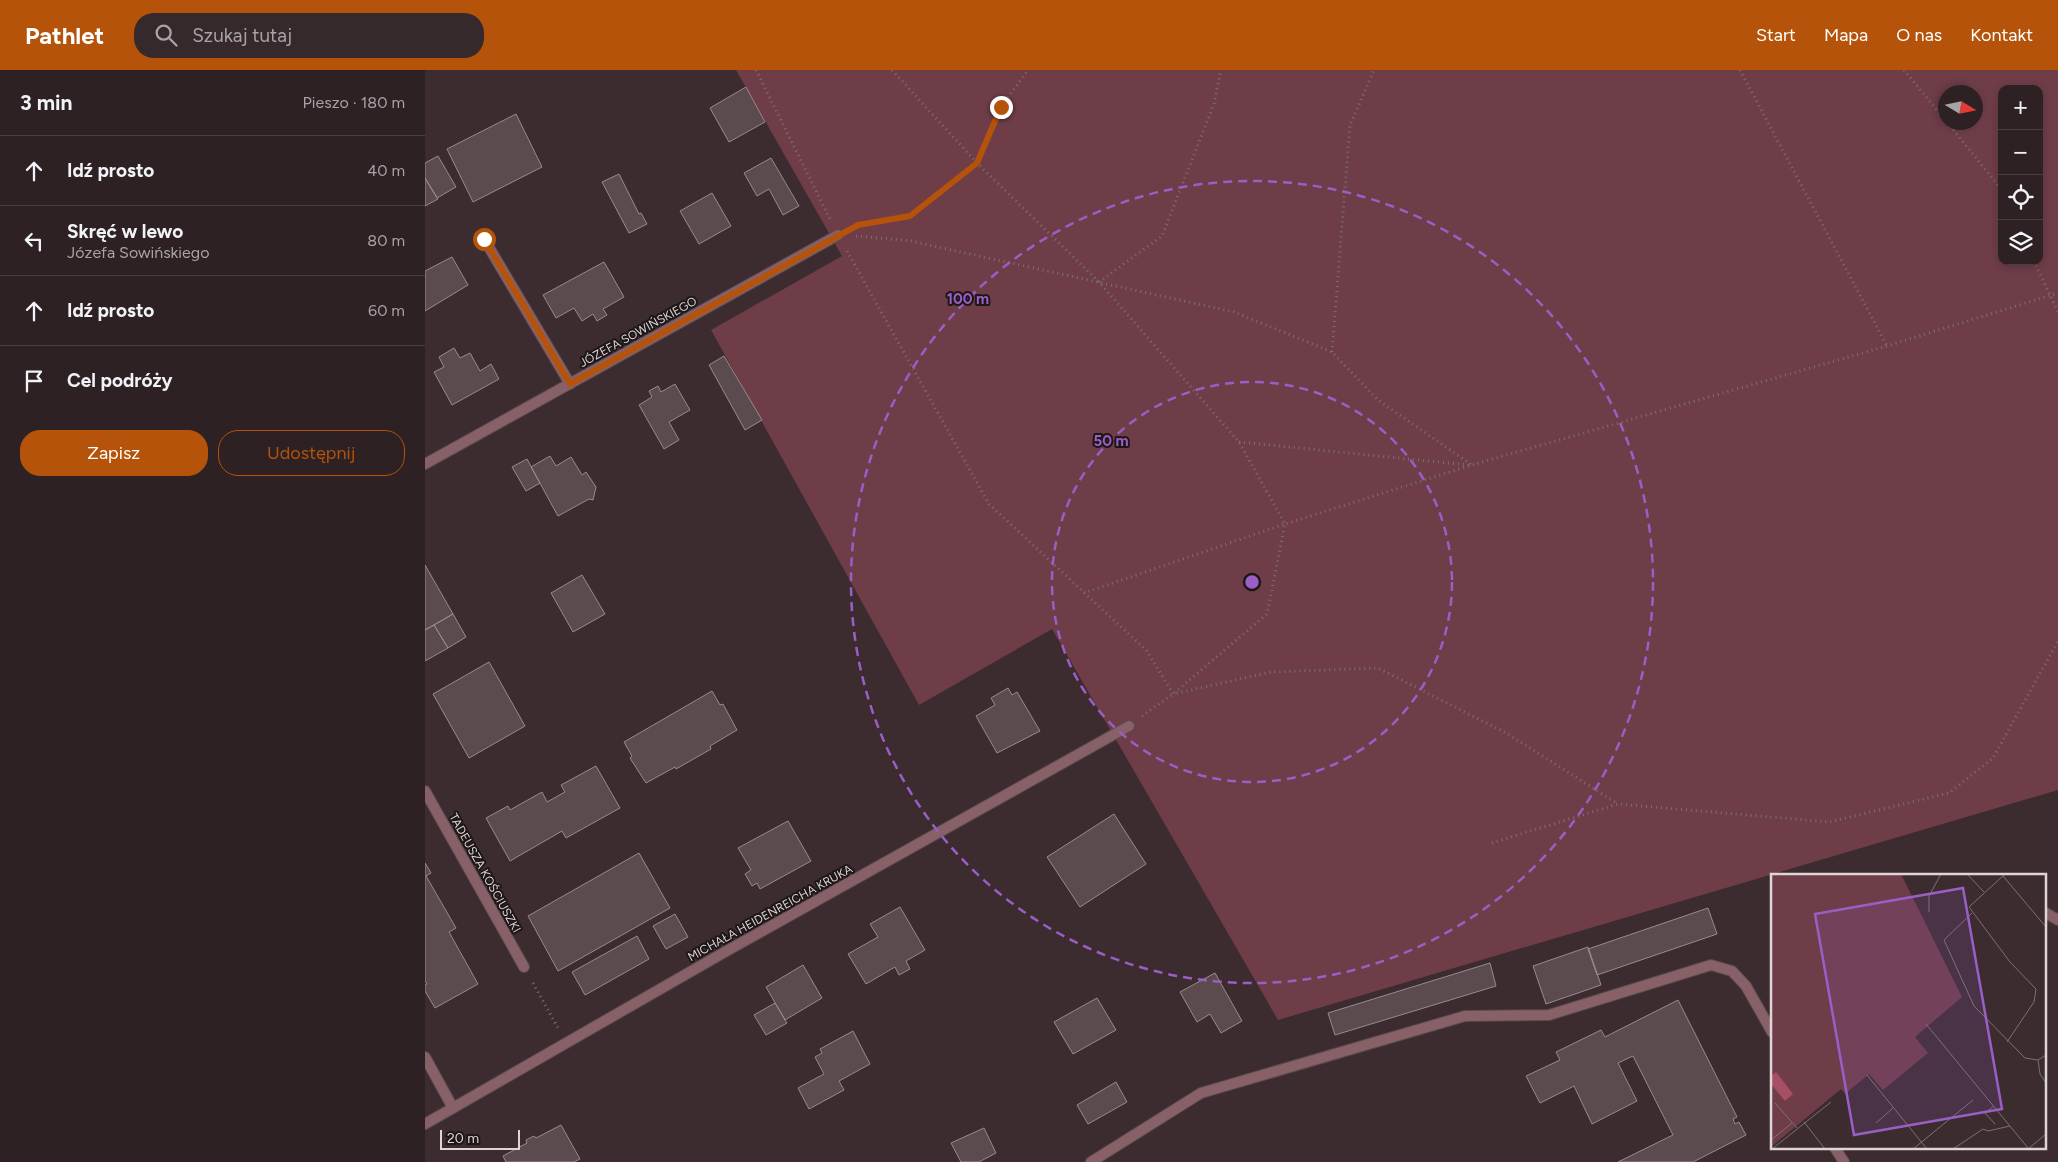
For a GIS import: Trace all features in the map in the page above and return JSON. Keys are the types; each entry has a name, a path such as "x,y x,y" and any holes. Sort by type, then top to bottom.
{"street":[{"name":"JÓZEFA SOWIŃSKIEGO","path":"425,464 838,235"},
{"path":"484,239 570,384"},
{"name":"MICHAŁA HEIDENREICHA KRUKA","path":"425,1124 715,958 1129,726"},
{"name":"TADEUSZA KOŚCIUSZKI","path":"425,792 524,967"},
{"path":"2045,913 2058,920"},
{"path":"1091,1162 1201,1093 1465,1016 1549,1015 1711,965 1733,971 1747,986 1771,1030"},
{"path":"425,1058 453,1108"},
{"path":"1836,1150 1844,1162"}],"path":[{"path":"756,70 838,235 989,504 1147,651 1173,694"},
{"path":"892,70 977,163 1099,282 1239,442 1285,524 1267,614 1173,694 1129,726"},
{"path":"838,235 858,225 910,216 977,163 1001,107 1028,70"},
{"path":"1099,282 1162,236 1213,104 1221,70"},
{"path":"1333,352 1350,125 1374,70"},
{"path":"1740,70 1887,346"},
{"path":"1904,70 1938,112"},
{"path":"1953,130 1998,186"},
{"path":"838,235 911,241 1235,312 1333,352 1378,400 1472,465"},
{"path":"2036,265 2058,312"},
{"path":"1084,593 1285,524 1472,465 1887,346 2058,293"},
{"path":"1239,442 1472,465"},
{"path":"1492,843 1618,804 1829,822 1949,793 1993,758 2058,642"},
{"path":"1173,694 1271,672 1378,668 1508,734 1618,804"},
{"path":"524,967 548,1010"}],"shaded area":[{"path":"736,70 2058,70 2058,790 1278,1020 1052,629 919,705 711,330 842,256"}],"building":[{"path":"746,87 765,122 729,142 710,108"},
{"path":"516,114 542,167 473,202 447,149"},
{"path":"438,156 456,187 437,198 425,178 425,163"},
{"path":"771,158 799,206 783,215 769,189 757,196 744,173"},
{"path":"619,174 639,214 641,213 647,224 629,233 602,182"},
{"path":"425,178 438,199 425,206"},
{"path":"712,193 731,226 699,244 680,211"},
{"path":"452,257 468,285 425,311 425,271"},
{"path":"604,262 624,297 603,309 607,315 597,321 593,314 582,321 574,308 556,318 543,295"},
{"path":"454,348 460,358 470,353 480,371 491,364 499,379 452,405 434,372 444,367 439,357"},
{"path":"724,356 762,420 745,430 709,365"},
{"path":"675,384 690,410 669,422 679,440 664,449 639,405 652,397 649,391 658,386 661,392"},
{"path":"550,456 556,466 571,457 582,475 586,472 596,487 593,500 589,499 558,516 531,467"},
{"path":"527,459 540,483 526,491 512,467"},
{"path":"425,565 453,614 425,630"},
{"path":"582,575 605,614 573,632 551,593"},
{"path":"453,614 466,637 448,648 434,625"},
{"path":"434,625 448,648 425,661 425,630"},
{"path":"489,662 525,726 469,758 433,694"},
{"path":"1008,688 1012,695 1017,692 1040,731 997,753 976,716 995,705 991,698"},
{"path":"712,691 720,705 723,704 737,730 710,746 711,749 646,783 630,758 632,756 624,742"},
{"path":"596,766 620,808 566,838 562,831 510,861 486,818 508,806 510,810 542,792 547,802 565,792 561,785"},
{"path":"1114,814 1146,864 1080,907 1047,857"},
{"path":"788,821 811,861 760,889 757,883 752,886 745,874 751,870 738,848"},
{"path":"639,853 670,908 558,971 528,916"},
{"path":"425,863 431,873 426,876 456,928 449,932 478,984 435,1008 425,991 425,985 427,984 425,981"},
{"path":"900,907 925,950 906,961 910,969 899,975 895,967 866,984 848,954 878,937 870,924"},
{"path":"1708,908 1717,934 1597,975 1588,949"},
{"path":"675,914 688,937 666,949 653,926"},
{"path":"637,936 649,959 585,995 572,972"},
{"path":"1588,947 1601,985 1546,1004 1533,966"},
{"path":"1490,963 1496,986 1335,1035 1328,1013"},
{"path":"803,965 822,998 785,1020 766,987"},
{"path":"1215,973 1242,1021 1221,1033 1210,1014 1197,1022 1180,992"},
{"path":"1097,998 1116,1030 1073,1054 1054,1022"},
{"path":"1678,1000 1737,1117 1733,1119 1735,1124 1739,1122 1746,1135 1693,1162 1618,1162 1673,1135 1633,1056 1618,1063 1637,1101 1592,1124 1574,1086 1540,1103 1526,1076 1560,1060 1556,1052 1601,1030 1605,1037"},
{"path":"775,1003 787,1023 766,1035 754,1015"},
{"path":"853,1031 870,1064 839,1081 844,1090 809,1109 798,1088 824,1074 815,1057 822,1053 820,1049"},
{"path":"1116,1082 1127,1102 1088,1124 1077,1105"},
{"path":"561,1125 580,1159 574,1162 506,1162 503,1156 527,1143 526,1140 534,1136 536,1138"},
{"path":"984,1128 996,1153 979,1162 961,1162 951,1143"}],"route":[{"path":"484,239 570,384 858,225 910,216 977,163 1001,107"}]}
